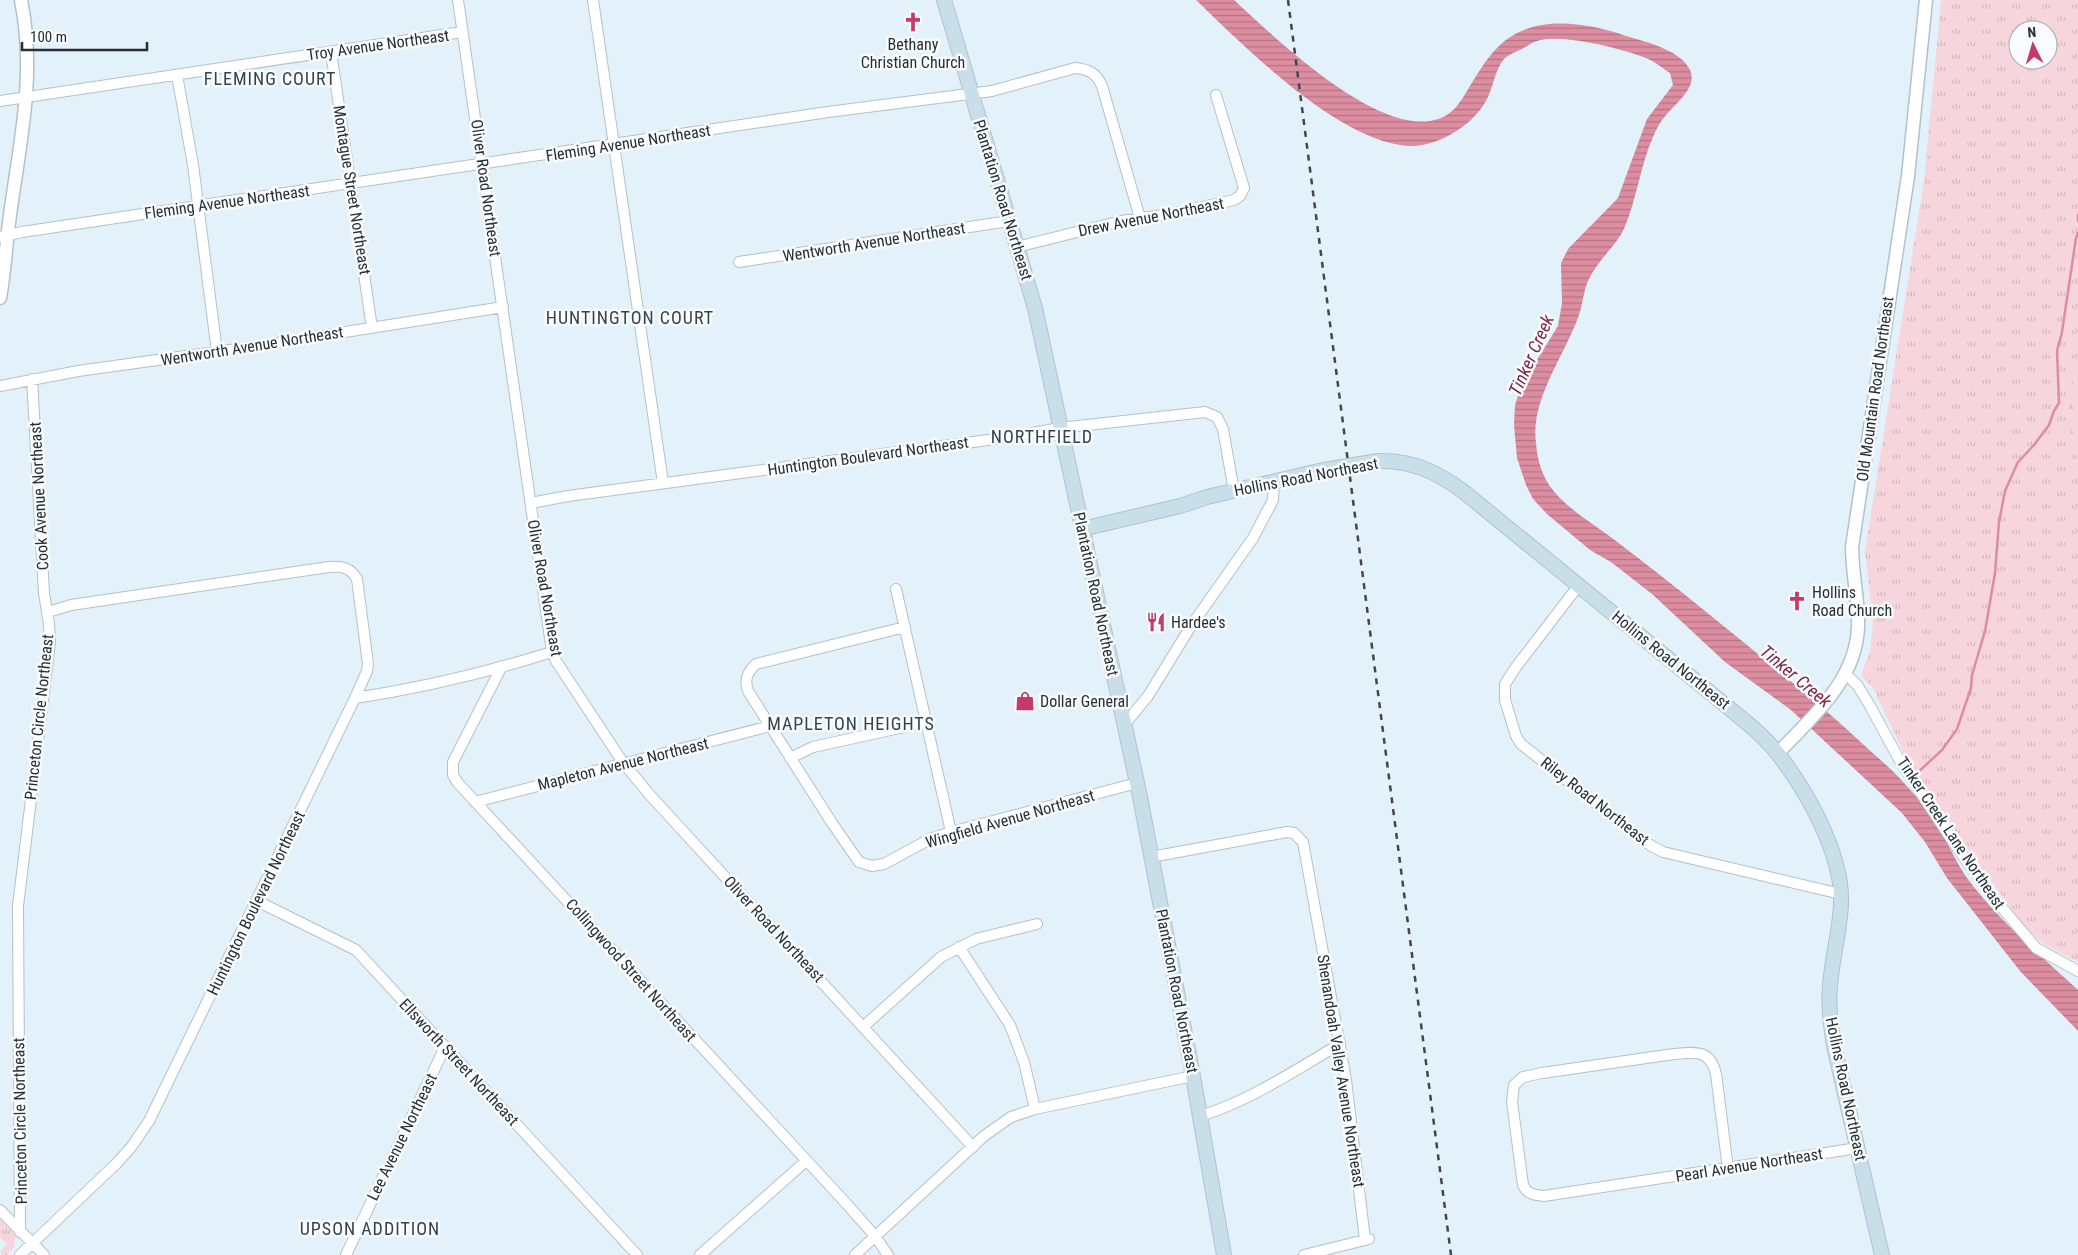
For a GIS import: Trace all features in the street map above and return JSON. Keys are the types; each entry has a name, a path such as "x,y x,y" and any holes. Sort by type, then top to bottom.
{"main road":[{"name":"Plantation Road Northeast","path":"944,0 1035,308 1137,782 1193,1076 1224,1255"},
{"name":"Hollins Road Northeast","path":"1082,529 1319,471 1378,461 1408,462 1447,479 1746,722 1778,753 1801,789 1824,834 1834,861 1840,894 1840,920 1830,984 1830,1022 1882,1255"}],"street":[{"path":"0,298 7,259 4,236 26,97 28,47 21,0"},
{"name":"Oliver Road Northeast","path":"458,0 552,652 565,676 625,764 668,816 973,1146"},
{"path":"593,0 663,484"},
{"name":"Old Mountain Road Northeast","path":"1778,753 1826,701 1846,674 1856,645 1858,628 1852,548 1908,176 1926,0"},
{"name":"Troy Avenue Northeast","path":"0,101 462,32"},
{"name":"Montague Street Northeast","path":"331,52 352,183 372,328"},
{"name":"Fleming Avenue Northeast","path":"4,236 613,144 1000,89 1070,69 1083,69 1096,75 1102,86 1140,218"},
{"path":"177,74 189,138 217,352"},
{"name":"Drew Avenue Northeast","path":"1017,247 1140,218 1170,214 1234,200 1244,188 1216,94"},
{"name":"Wentworth Avenue Northeast","path":"739,262 1009,221"},
{"name":"Wentworth Avenue Northeast","path":"0,386 78,371 217,352 503,307"},
{"name":"Cook Avenue Northeast","path":"32,379 44,594 48,612"},
{"name":"Huntington Boulevard Northeast","path":"531,503 1003,438 1060,428 1205,412 1217,417 1224,429 1234,491"},
{"path":"1124,725 1148,696 1191,626 1254,538 1273,500 1274,482"},
{"name":"Princeton Circle Northeast","path":"20,1232 18,906 50,643 48,612 71,606 329,567 343,567 353,573 357,579 368,664 367,671 355,698"},
{"name":"Riley Road Northeast","path":"1579,585 1508,677 1504,692 1513,727 1521,744 1650,845 1678,856 1840,894"},
{"path":"896,588 952,832"},
{"path":"905,627 756,664 746,680 748,692 790,758 813,747 927,722"},
{"path":"355,698 395,692 552,652"},
{"name":"Collingwood Street Northeast","path":"502,666 453,762 453,775 475,802 875,1236 888,1255"},
{"name":"Tinker Creek Lane Northeast","path":"1846,674 1862,693 1900,762 1958,850 1993,897 2036,948 2078,971"},
{"name":"Huntington Boulevard Northeast","path":"20,1255 117,1163 142,1133 168,1084 355,698"},
{"name":"Mapleton Avenue Northeast","path":"475,802 770,726"},
{"name":"Wingfield Avenue Northeast","path":"790,758 857,860 865,865 872,866 884,864 930,839 952,832 1137,782"},
{"name":"Shenandoah Valley Avenue Northeast","path":"1151,857 1287,832 1300,837 1305,846 1346,1080 1367,1240 1304,1255"},
{"name":"Ellsworth Street Northeast","path":"257,901 356,950 637,1255"},
{"path":"863,1026 941,957 959,947 985,937 1037,924"},
{"path":"959,947 1010,1025 1024,1062 1034,1109"},
{"path":"1200,1116 1229,1106 1340,1044"},
{"name":"Lee Avenue Northeast","path":"346,1255 445,1047"},
{"name":"Pearl Avenue Northeast","path":"1728,1169 1713,1063 1708,1057 1696,1052 1671,1054 1523,1077 1518,1080 1512,1091 1519,1156 1525,1190 1534,1195 1544,1196 1728,1169 1858,1148"},
{"path":"855,1255 973,1146 1011,1117 1034,1109 1193,1076"},
{"path":"700,1255 806,1161"},
{"path":"0,1210 44,1255"}],"green space":[{"path":"1941,0 2078,0 2078,962 2043,944 2023,925 1926,791 1904,754 1873,688 1861,675 1870,652 1873,623 1865,551 1924,181"},
{"path":"2078,351 2078,460 2071,435 2070,406"},
{"path":"0,1216 17,1237 15,1238 14,1247 7,1255 3,1255 0,1252 7,1244 0,1237"}],"shaded area":[{"path":"1196,0 1234,0 1298,57 1325,78 1353,97 1380,111 1406,120 1430,121 1446,116 1461,101 1485,63 1499,46 1512,36 1542,25 1575,24 1608,30 1666,49 1681,58 1691,71 1690,85 1682,98 1664,117 1656,131 1645,159 1624,229 1589,279 1574,328 1550,377 1538,410 1536,426 1537,449 1542,470 1549,485 1571,508 1661,576 1767,661 1900,778 1933,819 1963,873 1979,893 2020,937 2078,990 2078,1031 2020,971 1947,878 1925,842 1902,813 1791,710 1725,662 1652,594 1611,562 1590,550 1547,514 1533,499 1526,485 1517,458 1514,425 1515,405 1522,384 1558,326 1562,303 1561,263 1568,249 1618,198 1647,119 1673,85 1670,73 1648,59 1609,47 1561,39 1537,41 1504,59 1488,97 1475,116 1465,125 1431,143 1408,146 1381,140 1352,127 1323,110 1266,66"}],"waterway":[{"path":"2078,215 2078,221"},
{"path":"1916,774 1942,750 1957,729 1971,688 1972,675 1985,631 1995,573 1999,522 2005,491 2018,462 2049,425 2059,403 2057,351 2062,332 2078,233"}],"railway":[{"path":"1288,0 1451,1255"}],"place":[{"name":"Bethany Christian Church","path":"913,22"},
{"name":"Hollins Road Church","path":"1797,601"},
{"name":"Hardee's","path":"1156,622"},
{"name":"Dollar General","path":"1025,701"}],"district":[{"name":"FLEMING COURT","path":"270,78"},
{"name":"HUNTINGTON COURT","path":"630,317"},
{"name":"NORTHFIELD","path":"1042,436"},
{"name":"MAPLETON HEIGHTS","path":"851,723"},
{"name":"UPSON ADDITION","path":"370,1228"}],"water label":[{"name":"Tinker Creek","path":"1531,355"},
{"name":"Tinker Creek","path":"1796,676"}]}
